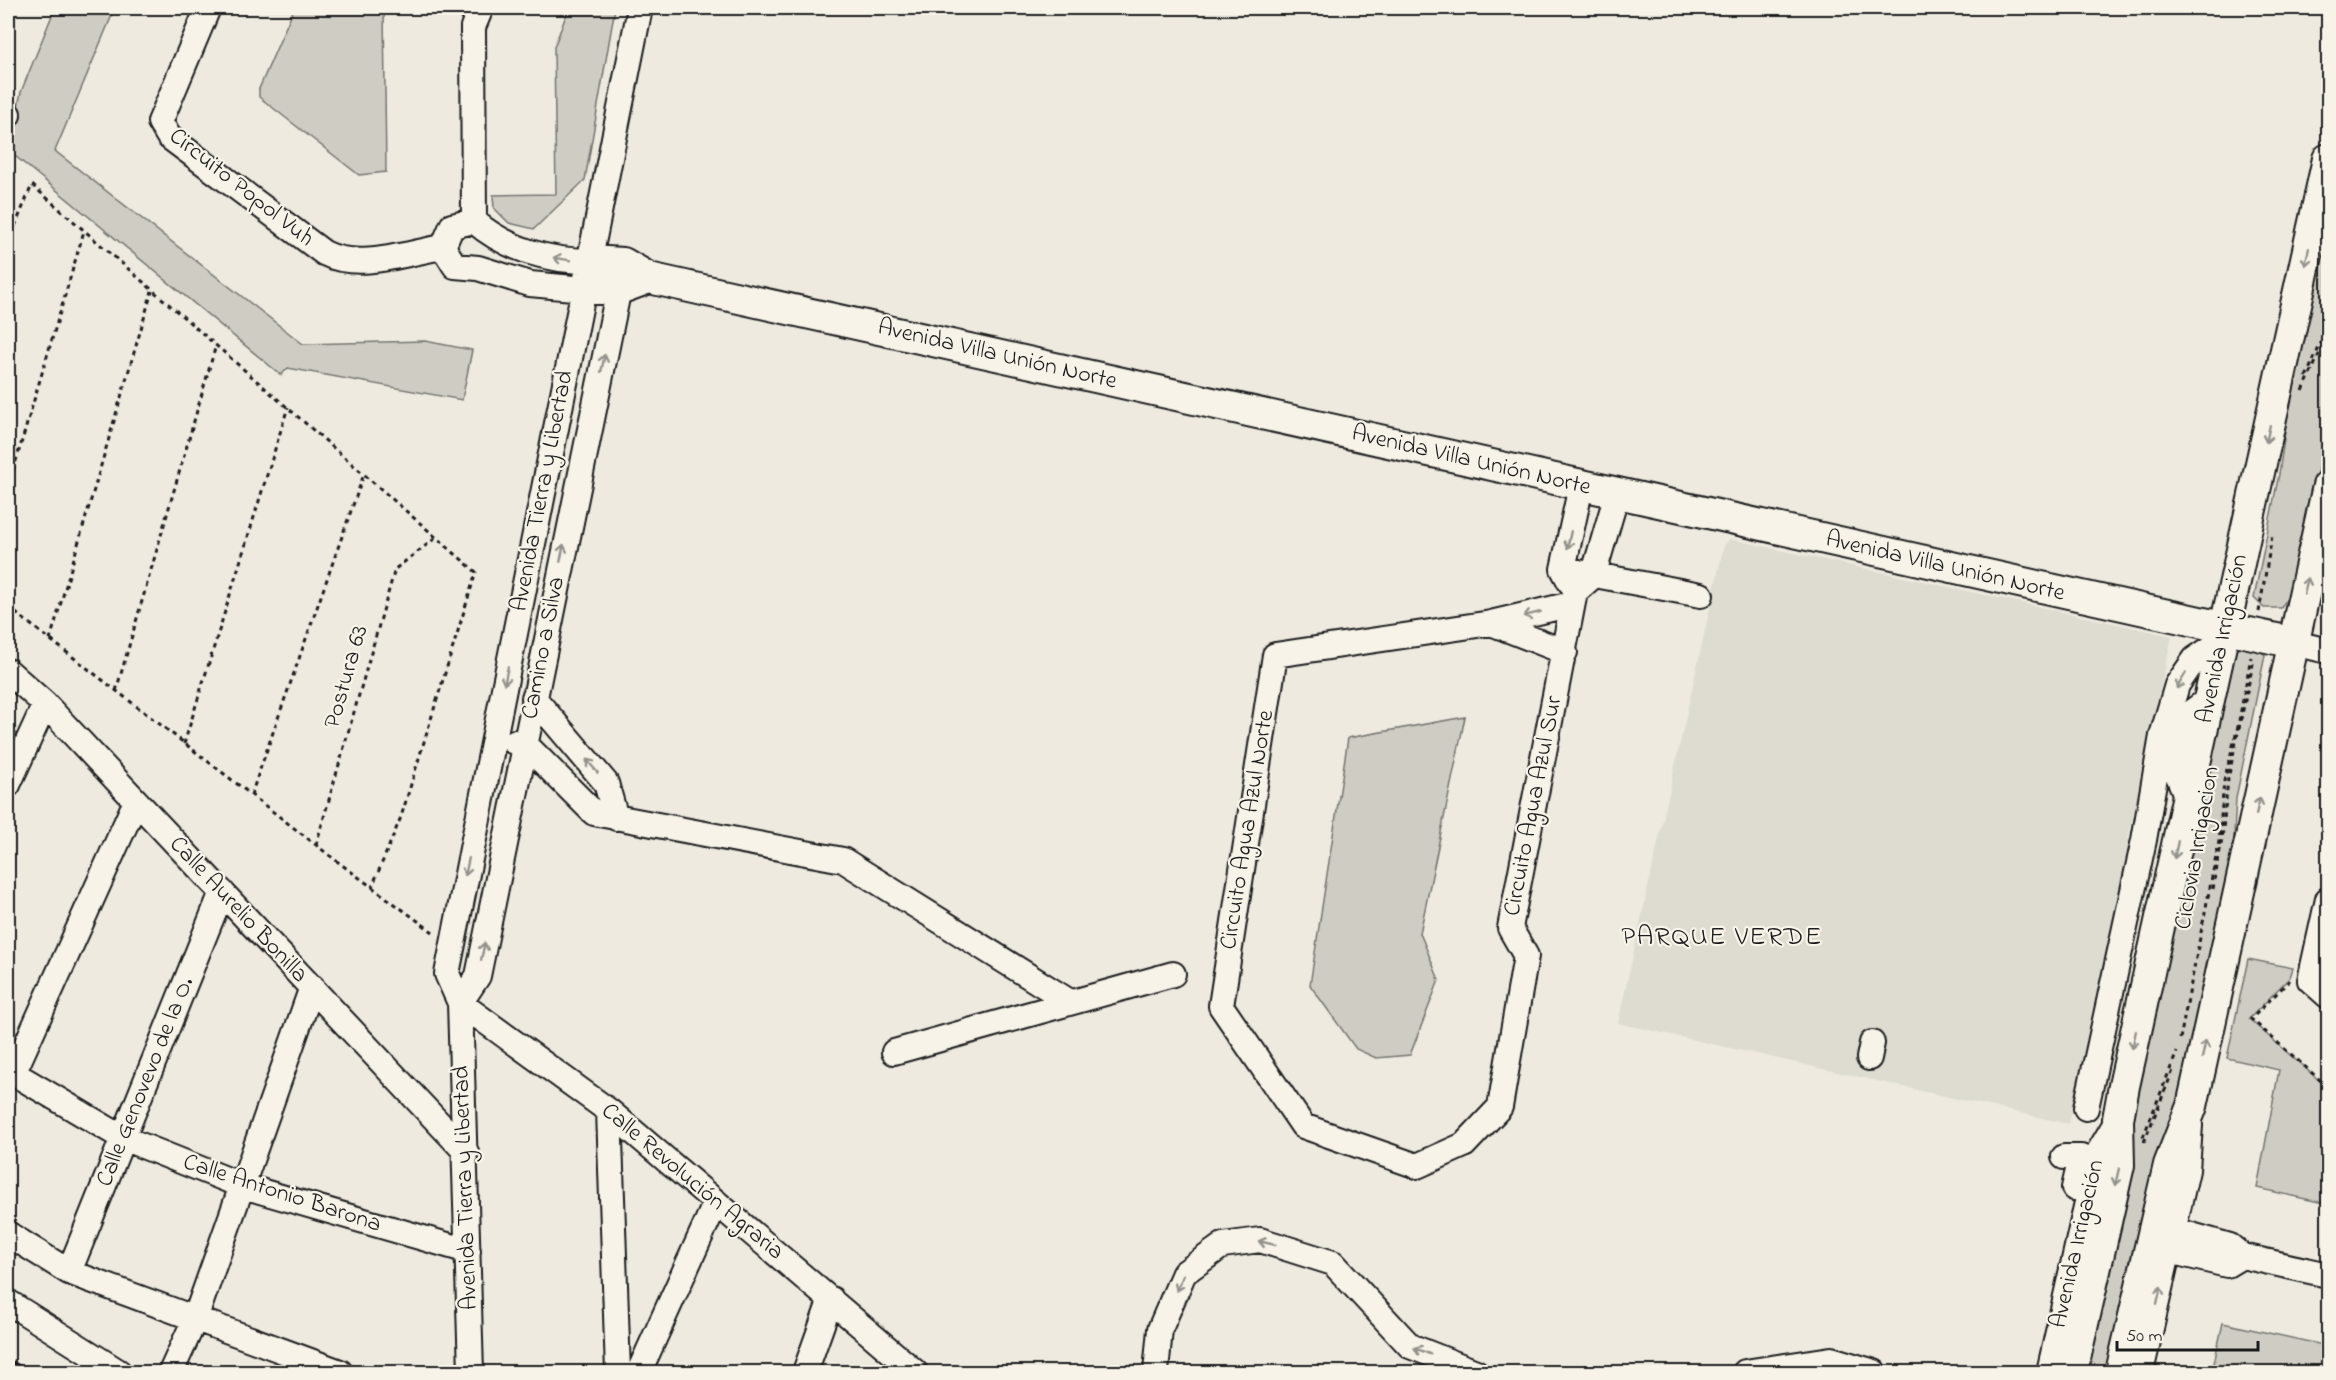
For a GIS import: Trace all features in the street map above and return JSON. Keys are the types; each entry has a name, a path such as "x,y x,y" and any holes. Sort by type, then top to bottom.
{"main road":[{"name":"Avenida Irrigación","path":"2072,1372 2119,1165 2118,1119 2328,159"},
{"name":"Avenida Villa Unión Norte","path":"587,275 649,278 1617,494 2254,644 2294,643"},
{"path":"2121,1372 2169,1165 2192,1107 2328,486"}],"street":[{"name":"Circuito Popol Vuh","path":"208,8 160,122 169,137 324,253 338,260 358,262 443,247"},
{"path":"474,220 452,226 443,247 455,266 478,268 530,284 563,289 587,275 565,261 534,254 492,237 474,220 473,27 481,8"},
{"name":"Avenida Tierra y Libertad","path":"471,1372 460,1003 447,974 640,8"},
{"path":"478,268 491,255 492,237"},
{"name":"Camino a Silva","path":"460,1003 478,976 575,490 621,276"},
{"path":"545,483 575,490"},
{"path":"1573,598 1563,569 1581,486"},
{"path":"1491,623 1573,598 1593,576 1617,494"},
{"path":"1563,569 1701,595"},
{"name":"Circuito Agua Azul Sur","path":"1221,1006 1303,1126 1417,1166 1464,1145 1500,1107 1526,956 1510,928 1573,598"},
{"path":"1491,623 1564,652"},
{"name":"Circuito Agua Azul Norte","path":"1221,1006 1275,655 1491,623"},
{"path":"2085,1096 2144,840 2153,771 2177,685 2195,659 2223,635"},
{"path":"513,642 543,647"},
{"path":"2294,643 2328,651"},
{"name":"Calle Aurelio Bonilla","path":"8,671 45,704 466,1152"},
{"path":"534,698 606,783 616,818"},
{"path":"8,785 45,704"},
{"path":"494,740 525,744 594,813 843,860 1070,1002"},
{"path":"10,1072 136,801"},
{"name":"Calle Genovevo de la O.","path":"69,1272 222,892"},
{"path":"2328,899 2310,980 2328,996"},
{"path":"894,1052 1173,974"},
{"path":"171,1372 195,1319 312,987"},
{"name":"Calle Revolución Agraria","path":"460,1003 609,1111 915,1372"},
{"name":"Calle Antonio Barona","path":"10,1072 123,1138 243,1186 468,1251"},
{"path":"2141,1372 2187,1170 2192,1107"},
{"path":"609,1111 618,1372"},
{"name":"Avenida Irrigación","path":"2049,1372 2098,1153 2118,1119"},
{"path":"2032,1372 2081,1157 2064,1157"},
{"path":"639,1372 716,1202"},
{"path":"8,1234 69,1272 340,1372"},
{"path":"1156,1372 1160,1329 1184,1273 1223,1245 1260,1240 1333,1263 1410,1346 1476,1372"},
{"path":"2171,1241 2227,1264 2242,1256 2328,1275"},
{"path":"805,1372 831,1299"},
{"path":"8,1302 119,1372"},
{"path":"1745,1372 1831,1359 1874,1372"}],"path":[{"path":"8,243 32,185 476,572 401,817 372,887"},
{"path":"8,488 84,230"},
{"path":"50,640 152,290"},
{"path":"2298,396 2328,327"},
{"path":"116,691 216,345"},
{"path":"184,744 288,407"},
{"path":"251,795 364,474"},
{"name":"Ciclovia Irrigacion","path":"2139,1150 2177,1052 2219,841 2224,781 2238,726 2274,525"},
{"name":"Postura 63","path":"315,845 395,569 436,537"},
{"path":"8,608 315,845 452,946"},
{"path":"2184,1041 2223,839 2228,779 2254,644"},
{"path":"2310,980 2291,980 2251,1019 2328,1086"},
{"path":"2144,1143 2182,1052"}],"shaded area":[{"path":"55,8 115,8 55,151 303,344 425,341 472,350 462,400 288,368 281,375 9,151 21,92"},
{"path":"294,8 384,8 386,172 359,175 259,97 259,89"},
{"path":"569,8 615,8 585,180 534,229 509,223 494,208 493,195 556,194 554,47"},
{"path":"2328,221 2328,427 2293,589 2281,608 2264,608 2254,598 2279,474 2290,397"},
{"path":"1730,539 2172,636 2128,840 2134,842 2069,1124 1618,1023 1724,545"},
{"path":"2245,647 2259,650 2265,655 2236,798 2233,852 2118,1372 2076,1372 2232,658 2237,649"},
{"path":"1465,717 1420,933 1439,980 1410,1055 1376,1058 1356,1049 1310,985 1348,738"},
{"path":"2248,959 2293,968 2290,977 2249,1019 2328,1088 2328,1204 2257,1188 2279,1070 2227,1058"},
{"path":"2223,1323 2328,1346 2328,1372 2212,1372"}],"railway":[{"path":"8,1360 27,1372"}],"district":[{"name":"PARQUE VERDE","path":"1722,937"}]}
